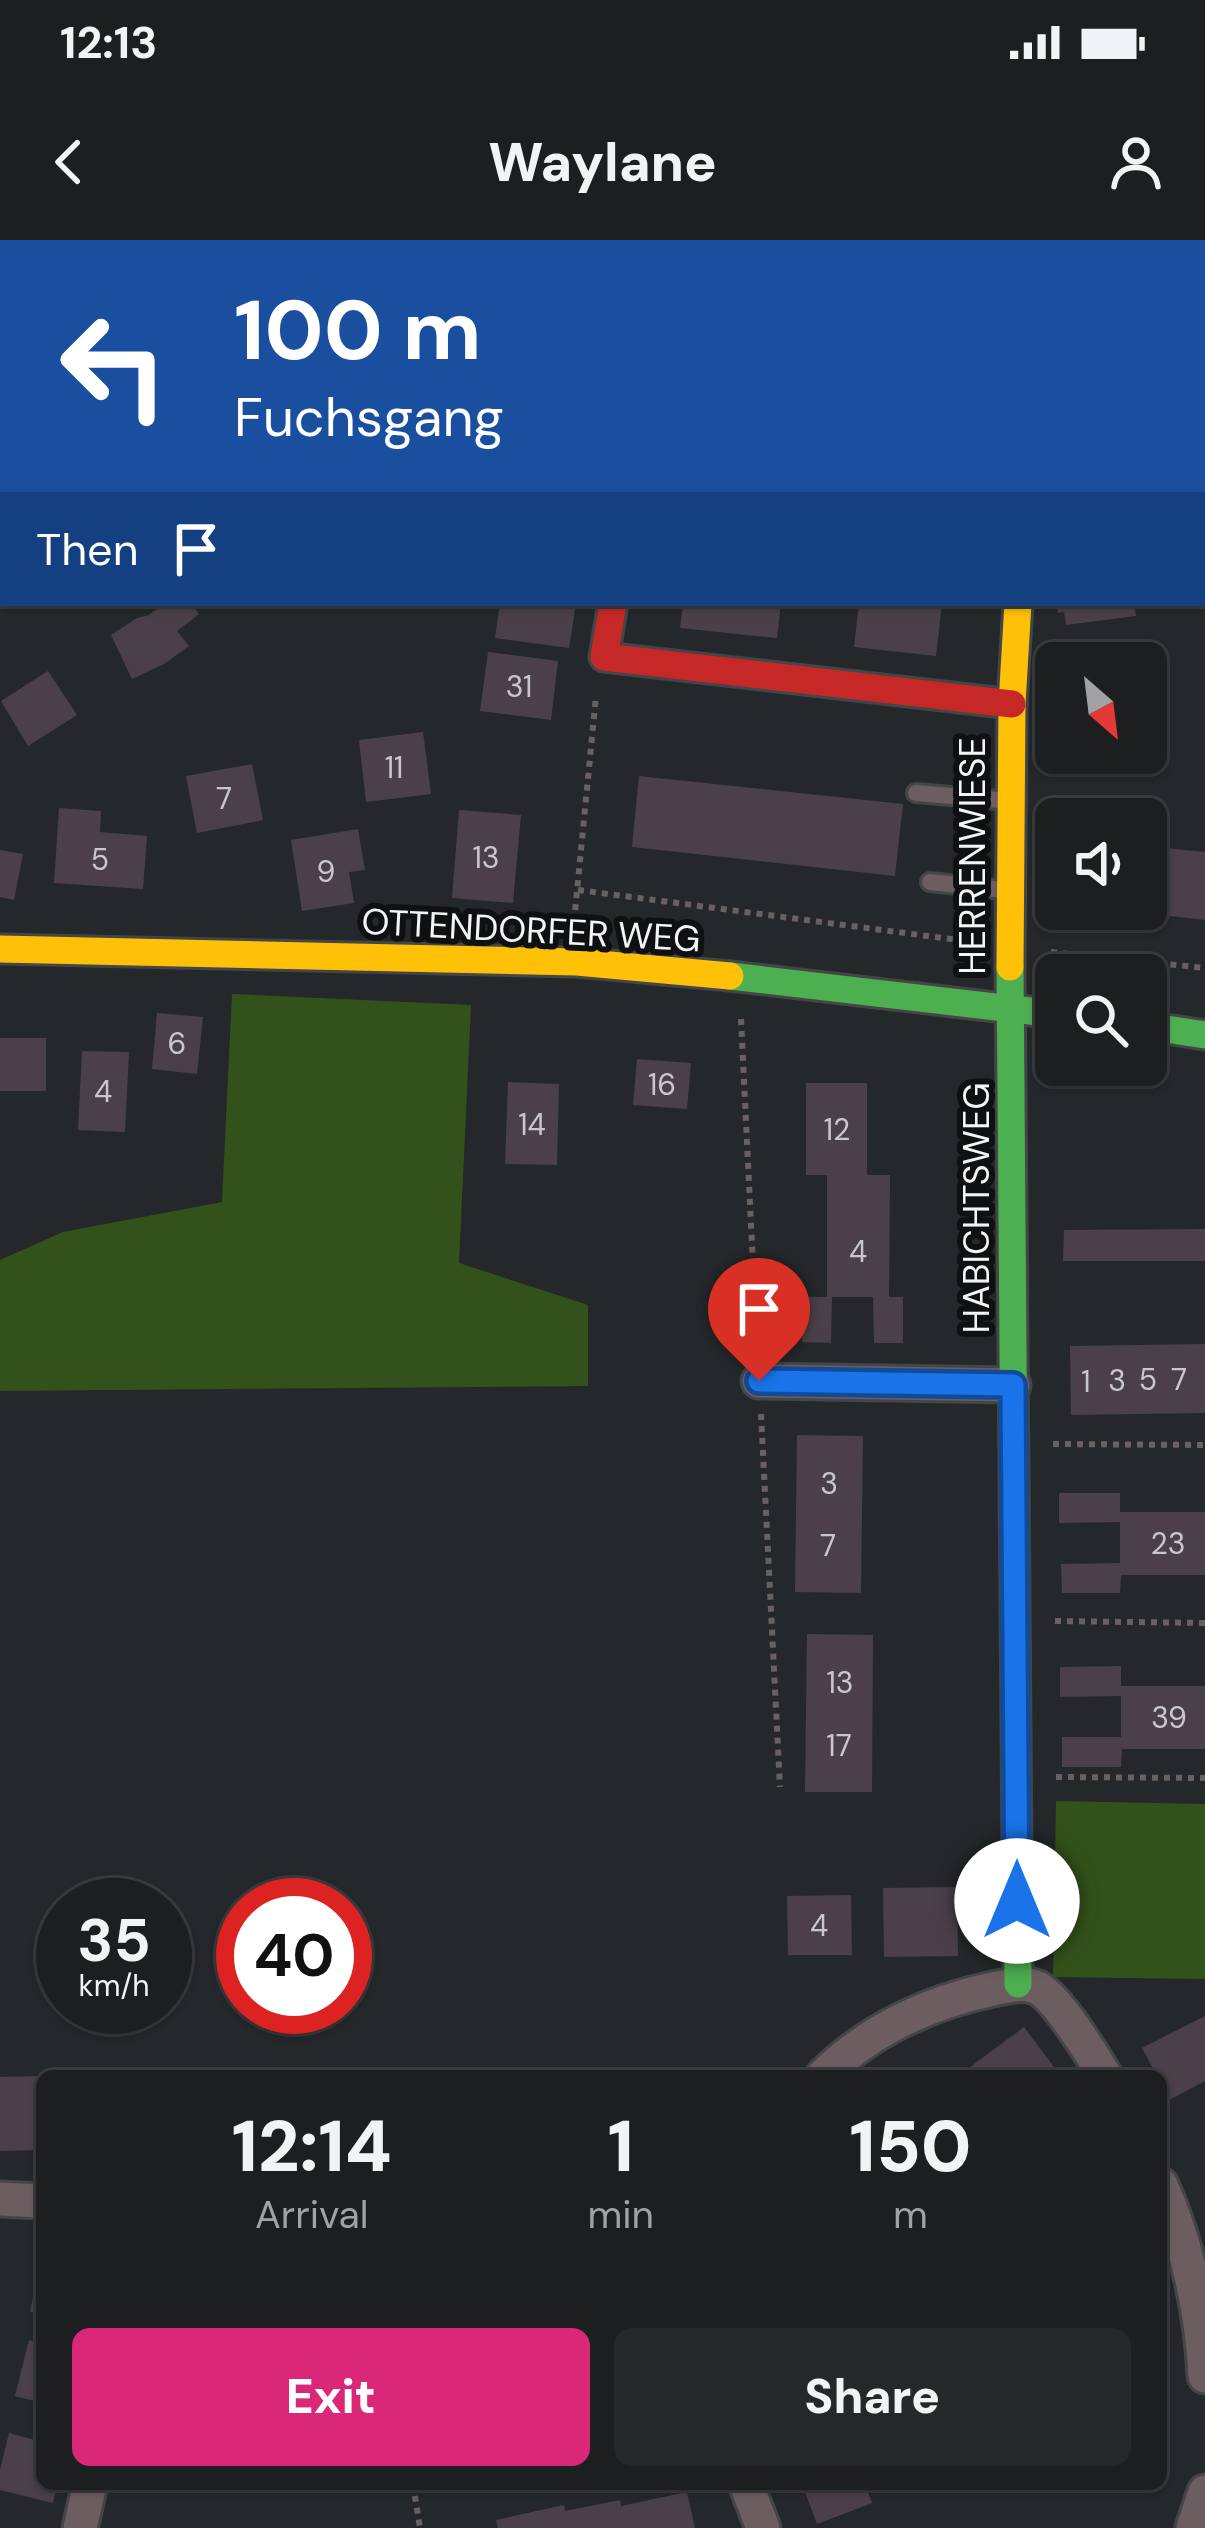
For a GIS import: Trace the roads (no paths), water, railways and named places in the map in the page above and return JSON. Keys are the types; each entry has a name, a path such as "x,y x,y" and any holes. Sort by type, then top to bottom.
{"street":[{"name":"HERRENWIESE","path":"612,606 604,657 1012,704"},
{"name":"HERRENWIESE","path":"1010,1007 1012,704 1018,606"},
{"name":"OTTENDORFER WEG","path":"0,949 577,962 1035,1011"},
{"name":"HABICHTSWEG","path":"1010,1007 1018,1984"},
{"path":"1167,1029 1205,1035"},
{"path":"759,1381 1013,1385"},
{"path":"829,2070 876,2032 920,2011 1018,1984 1036,1987 1051,1998 1101,2070"},
{"path":"1167,2198 1196,2297 1205,2375"},
{"path":"0,2200 36,2200"},
{"path":"80,2528 89,2490"},
{"path":"748,2490 763,2528"},
{"path":"1193,2528 1205,2492"}],"lane":[{"path":"916,793 1011,801"},
{"path":"930,882 1010,890"}]}
